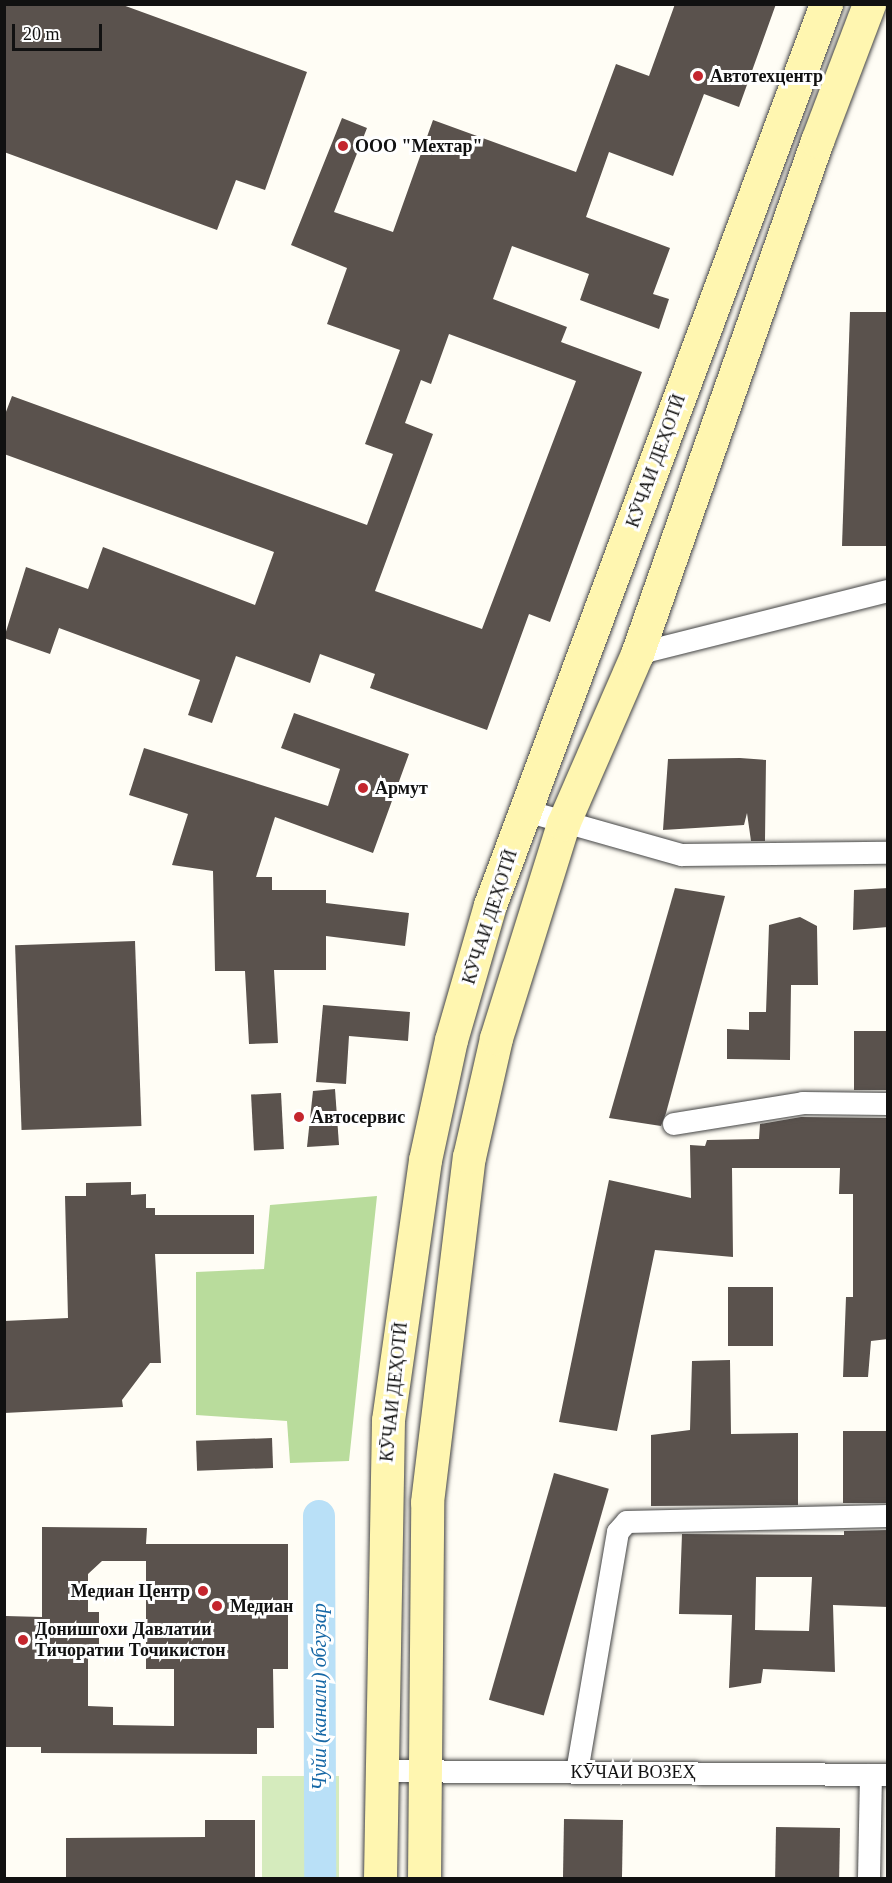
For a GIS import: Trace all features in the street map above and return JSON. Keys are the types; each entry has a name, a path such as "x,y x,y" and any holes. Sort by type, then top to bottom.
{"street":[{"name":"КӮЧАИ ДЕҲОТӢ","path":"380,1878 379,1771 388,1420 424,1160 451,1040 490,905 826,4"},
{"path":"424,1878 427,1502 469,1157 496,1038 563,824 637,654 817,141 869,4"},
{"path":"637,654 888,591"},
{"path":"526,811 563,824 682,855 888,853"},
{"path":"674,1124 803,1102 888,1104"},
{"path":"577,1772 618,1532 627,1522 888,1516"},
{"name":"КӮЧАИ ВОЗЕҲ","path":"379,1771 879,1775"},
{"path":"869,1878 879,1775"}],"green space":[{"path":"377,1196 349,1461 290,1463 287,1421 196,1415 196,1272 264,1269 270,1205"},
{"path":"262,1776 339,1776 339,1878 262,1878"}],"building":[{"path":"4,4 120,4 307,72 265,190 236,180 217,230 4,152"},
{"path":"675,4 776,4 739,107 704,94 673,176 609,152 586,217 670,248 653,294 669,299 659,329 580,300 589,274 512,246 493,299 567,327 561,342 642,372 550,622 529,614 487,730 370,688 375,674 320,654 310,683 236,656 212,723 188,715 200,680 59,628 50,654 4,638 26,567 88,589 103,547 255,605 274,552 4,454 4,417 12,396 367,525 393,454 365,444 400,350 327,324 347,268 291,245 342,118 367,128 334,212 393,232 433,120 576,172 616,64 649,76","holes":["449,334 576,381 482,629 375,591 433,434 405,423 421,380 431,384"]},
{"path":"850,312 888,312 888,546 842,546"},
{"path":"294,713 409,754 373,853 275,817 256,877 272,877 272,890 326,890 326,903 409,913 405,946 326,936 326,970 274,970 278,1043 249,1044 245,971 215,971 213,871 172,865 188,814 129,795 144,748 328,806 340,769 281,748"},
{"path":"668,759 766,760 765,841 751,841 747,813 744,825 663,830"},
{"path":"675,888 725,896 666,1113 661,1126 609,1118"},
{"path":"888,888 888,927 853,930 854,890"},
{"path":"800,917 817,926 818,985 791,985 790,1060 727,1059 727,1029 749,1030 749,1012 766,1012 769,925"},
{"path":"135,941 141,1126 22,1130 15,945"},
{"path":"323,1005 410,1012 408,1041 349,1036 346,1084 316,1082"},
{"path":"854,1031 888,1031 888,1090 854,1090"},
{"path":"335,1089 339,1145 307,1147 313,1091"},
{"path":"281,1093 284,1149 254,1150 251,1095"},
{"path":"801,1117 888,1118 888,1339 871,1341 868,1377 843,1377 846,1297 853,1297 853,1194 839,1194 840,1168 732,1168 733,1257 655,1250 617,1431 559,1422 609,1180 691,1198 690,1145 705,1146 707,1140 759,1139 760,1124"},
{"path":"131,1182 131,1195 146,1194 146,1208 155,1208 155,1215 254,1215 254,1254 155,1254 161,1363 150,1363 122,1400 123,1407 4,1413 4,1321 68,1318 65,1196 86,1196 86,1183"},
{"path":"728,1287 773,1287 773,1346 728,1346"},
{"path":"730,1360 731,1434 798,1433 798,1505 651,1506 651,1435 690,1430 692,1361"},
{"path":"843,1431 888,1431 888,1503 843,1503"},
{"path":"272,1438 273,1468 197,1471 196,1441"},
{"path":"554,1473 609,1489 544,1716 489,1700"},
{"path":"42,1527 147,1528 146,1544 288,1544 288,1669 273,1669 274,1728 257,1728 257,1754 41,1753 41,1747 5,1747 6,1616 42,1617","holes":["102,1561 146,1561 146,1669 174,1669 174,1726 113,1725 113,1707 88,1706 88,1658 99,1658 99,1612 88,1612 88,1574"]},
{"path":"888,1530 888,1607 833,1605 835,1672 763,1669 761,1683 729,1688 732,1615 679,1614 682,1534 844,1535 844,1531","holes":["756,1577 812,1577 809,1631 755,1630"]},
{"path":"564,1819 623,1820 622,1878 563,1878"},
{"path":"205,1820 255,1820 255,1878 66,1878 66,1838 205,1837"},
{"path":"776,1827 840,1828 839,1878 775,1878"}],"waterway":[{"name":"Чуйи (канали) обгузар","path":"319,1516 320,1878"}],"place":[{"name":"Автотехцентр","path":"698,76"},
{"name":"ООО \"Мехтар\"","path":"343,146"},
{"name":"Армут","path":"363,788"},
{"name":"Автосервис","path":"299,1117"},
{"name":"Медиан Центр","path":"203,1591"},
{"name":"Медиан","path":"217,1606"},
{"name":"Донишгохи Давлатии Тичоратии Точикистон","path":"23,1640"}]}
